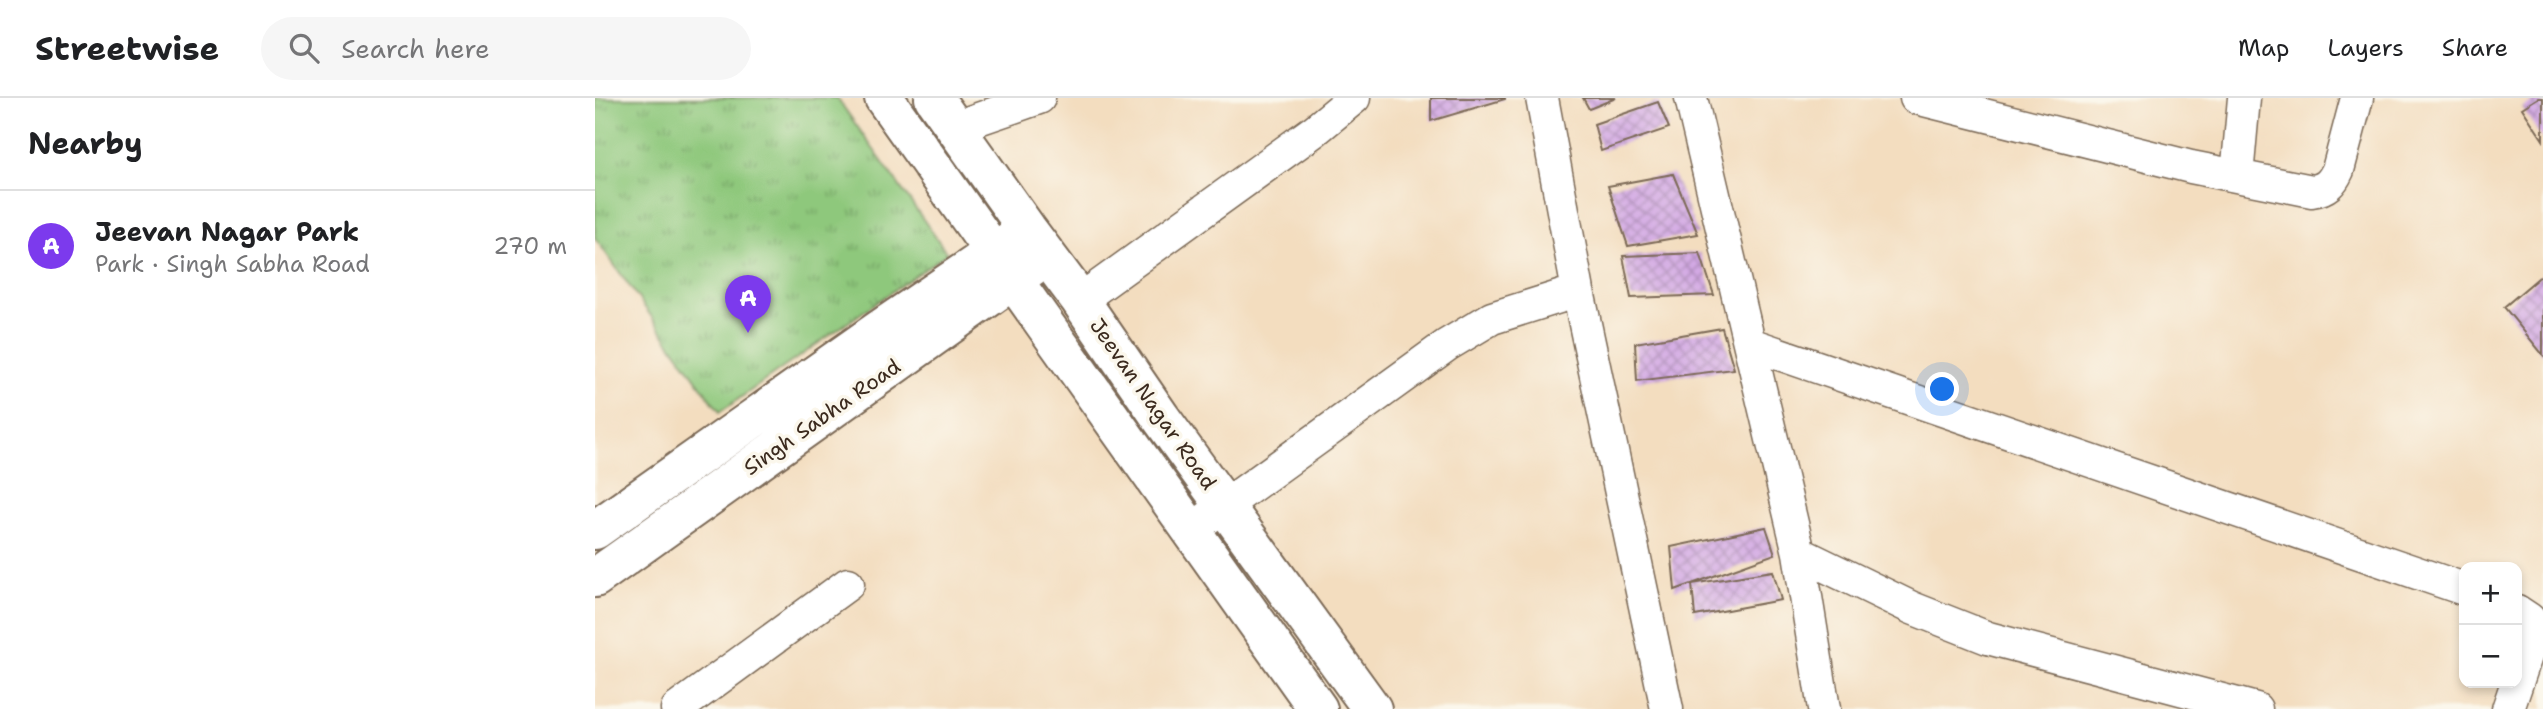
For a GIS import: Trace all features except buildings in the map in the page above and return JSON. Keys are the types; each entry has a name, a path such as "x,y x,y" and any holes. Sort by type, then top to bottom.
{"street":[{"name":"Jeevan Nagar Road","path":"884,98 1318,709"},
{"path":"945,112 1039,98"},
{"path":"1080,300 1314,131 1354,98"},
{"path":"1542,98 1578,291 1667,709"},
{"path":"1691,98 1799,553 1824,709"},
{"path":"1916,98 2191,167 2312,191 2323,189 2333,181 2357,98"},
{"path":"2237,176 2244,98"},
{"name":"Jeevan Nagar Road","path":"945,112 1372,709"},
{"name":"Singh Sabha Road","path":"595,578 1037,242"},
{"name":"Singh Sabha Road","path":"595,530 867,338 1004,267"},
{"path":"1191,530 1447,345 1492,318 1578,291"},
{"path":"1749,344 2459,587"},
{"path":"1799,553 1912,608 1988,638 2256,709"},
{"path":"677,709 848,584"},
{"path":"2508,709 2528,649 2529,619 2522,614"}],"green space":[{"path":"595,98 837,98 947,253 720,412 595,238"}],"place":[{"name":"Jeevan Nagar Park","path":"748,333"}]}
